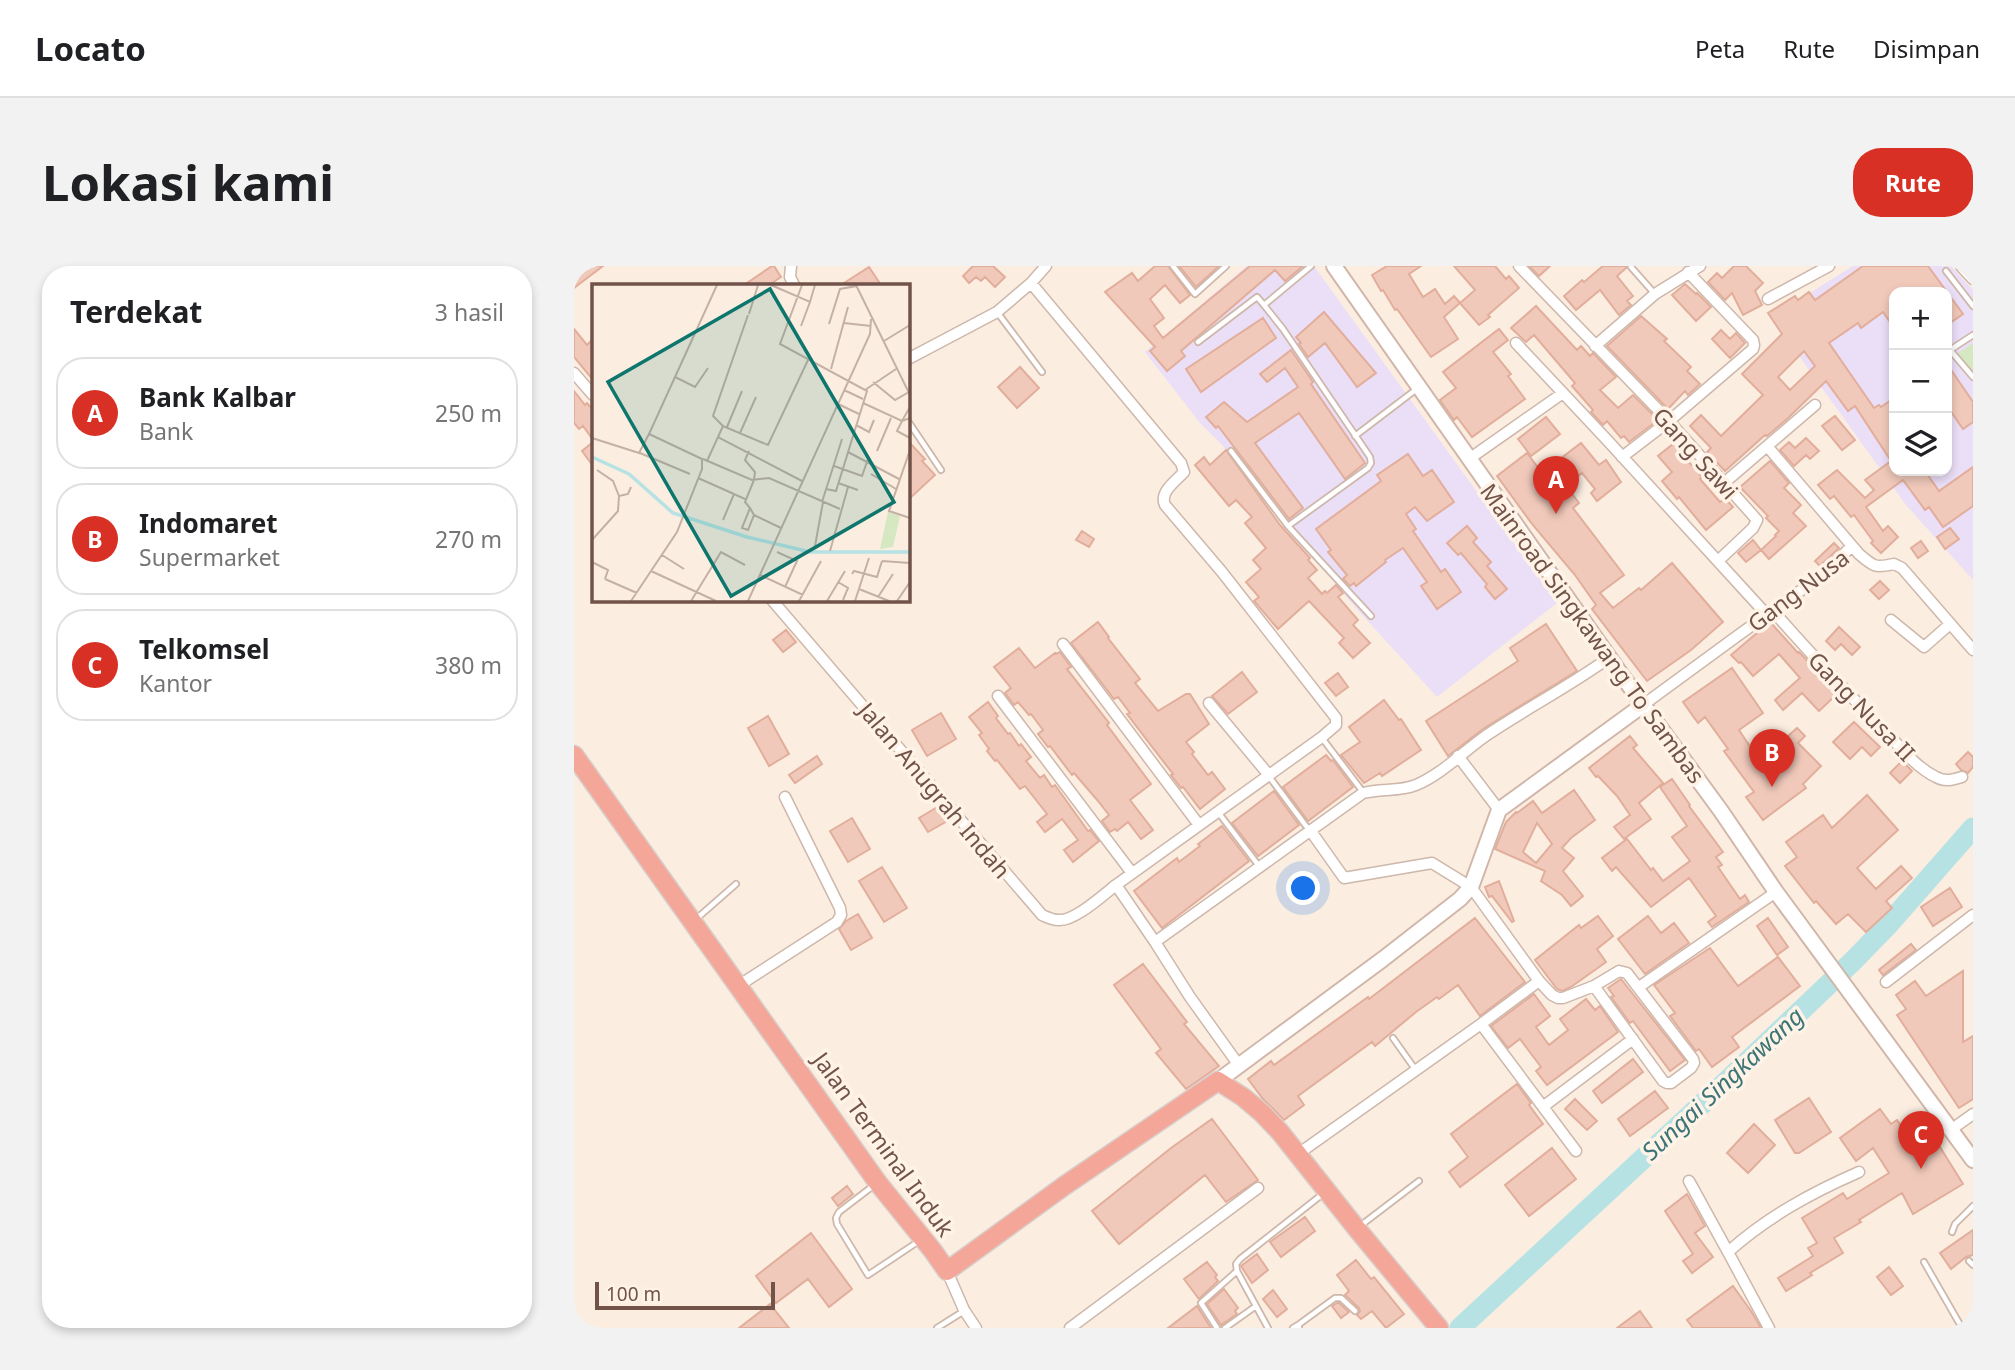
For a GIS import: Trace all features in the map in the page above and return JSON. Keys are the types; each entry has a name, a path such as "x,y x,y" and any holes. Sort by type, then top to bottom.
{"highway":[{"name":"Jalan Terminal Induk","path":"574,755 878,1183 947,1271 1074,1179 1218,1081"},
{"path":"1218,1081 1262,1113 1435,1322"}],"street":[{"path":"792,266 790,277 794,284"},
{"path":"910,358 997,312 1031,283 1046,266"},
{"name":"Mainroad Singkawang To Sambas","path":"1334,266 1776,892 1973,1160"},
{"name":"Gang Sawi","path":"1518,266 1668,421 1757,520 1718,561"},
{"path":"1595,346 1655,294 1700,266"},
{"path":"1768,299 1829,266"},
{"path":"1961,266 1973,279"},
{"path":"1622,457 1740,362 1755,345 1688,272"},
{"path":"1031,283 1184,467 1184,472 1163,495 1165,505 1334,713 1336,725 1322,737 1116,885 1238,1064"},
{"name":"Gang Nusa II","path":"1516,343 1718,561 1919,765 1942,780 1950,781 1962,777"},
{"path":"574,373 592,394"},
{"path":"1469,459 1563,393"},
{"path":"1724,483 1815,405"},
{"path":"1767,446 1852,546"},
{"name":"Gang Nusa","path":"1643,705 1821,576 1852,546 1877,567 1898,565 1973,650"},
{"name":"Jalan Anugrah Indah","path":"774,602 908,757 1034,909 1055,920 1066,919 1116,885"},
{"path":"1891,620 1924,647 1950,624"},
{"path":"1063,644 1199,825"},
{"path":"1154,942 1363,793 1402,790 1419,784 1488,735 1609,657"},
{"path":"998,696 1132,873"},
{"path":"1209,703 1268,775"},
{"path":"1471,887 1499,810 1643,705"},
{"path":"1458,757 1499,810"},
{"path":"738,986 837,922 841,915 785,797"},
{"path":"1310,830 1344,878 1432,863 1471,887 1539,981 1558,998 1594,986 1619,971 1627,973 1693,1059 1691,1068 1671,1083 1663,1081 1594,986"},
{"name":"Jalan Terminal Induk","path":"1218,1081 1394,951 1460,899 1471,887"},
{"path":"1639,988 1776,892"},
{"path":"1886,982 1973,915"},
{"path":"1298,1154 1539,981"},
{"path":"1481,1024 1576,1151"},
{"path":"1544,1106 1633,1039"},
{"path":"1952,1129 1973,1114"},
{"path":"1728,1252 1766,1221 1805,1197 1859,1172"},
{"path":"1689,1181 1769,1328"},
{"path":"1070,1328 1258,1188"},
{"path":"947,1271 964,1310 976,1328"}],"lane":[{"path":"1173,266 1195,294 1226,266"},
{"path":"1264,305 1311,266"},
{"path":"1631,267 1655,294"},
{"path":"1947,271 1973,306"},
{"path":"1198,342 1257,297 1283,328 1370,457 1368,468 1288,526"},
{"path":"997,312 1042,372"},
{"path":"1952,346 1973,335"},
{"path":"1950,350 1973,377"},
{"path":"1355,436 1419,387"},
{"path":"910,424 941,470"},
{"path":"1231,451 1288,526 1371,616"},
{"path":"1322,737 1363,793"},
{"path":"1268,775 1310,830"},
{"path":"1218,811 1260,867"},
{"path":"693,921 736,884"},
{"path":"1393,1038 1416,1070"},
{"path":"1357,1229 1419,1181"},
{"path":"878,1183 839,1212 836,1218 868,1275 923,1239"},
{"path":"1268,1328 1237,1271 1236,1264 1327,1191"},
{"path":"1952,1232 1955,1224 1973,1206"},
{"path":"1924,1262 1962,1328"},
{"path":"1217,1328 1201,1303 1237,1271"},
{"path":"1297,1327 1335,1298 1341,1298 1355,1311"},
{"path":"1225,1328 1256,1306"},
{"path":"937,1328 964,1310"}],"shaded area":[{"path":"1247,266 1314,266 1557,603 1437,697 1354,606 1221,444 1200,423 1145,352"},
{"path":"1853,266 1951,266 1973,290 1973,580 1906,505 1771,317"}],"green space":[{"path":"1973,343 1973,382 1955,355"}],"building":[{"path":"574,266 603,266 574,288"},
{"path":"772,266 781,277 770,284 745,284"},
{"path":"973,266 993,266 1005,277 995,287 985,277 981,281 976,277 969,283 963,276"},
{"path":"1155,266 1168,266 1190,295 1180,303 1165,285 1150,299 1164,318 1154,326 1163,338 1250,266 1303,266 1285,281 1275,270 1181,351 1185,356 1167,371 1150,351 1155,347 1105,292 1132,273 1138,281"},
{"path":"1179,266 1219,266 1196,287"},
{"path":"1387,266 1421,266 1409,274 1423,297 1435,289 1445,304 1454,296 1460,303 1444,317 1458,339 1431,357 1372,275"},
{"path":"1454,266 1495,266 1506,279 1509,276 1519,288 1479,325 1460,303 1475,290"},
{"path":"1529,266 1550,266 1539,276"},
{"path":"1603,266 1626,266 1617,276 1633,296 1627,301 1631,305 1619,315 1600,290 1576,310 1564,296"},
{"path":"1734,266 1746,266 1763,283 1755,291 1762,305 1743,315 1732,293 1725,300 1708,282 1717,273 1722,278"},
{"path":"1863,266 1928,266 1943,287 1889,287 1889,321 1883,312 1861,328 1858,323 1829,343 1874,408 1889,401 1889,458 1855,406 1848,411 1826,381 1787,419 1725,471 1707,452 1711,448 1690,426 1701,415 1721,436 1763,395 1742,374 1782,334 1768,313 1795,296 1798,300 1809,292 1815,300","holes":["1804,351 1815,366 1790,390 1778,377"]},
{"path":"869,267 880,284 843,284"},
{"path":"1685,284 1711,307 1696,321 1672,295"},
{"path":"1952,299 1963,314 1952,322"},
{"path":"1536,306 1577,350 1581,346 1590,356 1593,353 1616,377 1600,390 1618,408 1633,395 1658,420 1629,442 1624,436 1621,438 1607,421 1603,425 1572,386 1575,383 1534,335 1526,342 1511,328"},
{"path":"1324,312 1376,373 1357,387 1325,343 1308,357 1299,344 1301,343 1296,337"},
{"path":"1641,316 1667,339 1664,341 1691,367 1687,371 1700,384 1688,395 1685,391 1668,409 1607,346"},
{"path":"1263,318 1276,338 1201,392 1186,369"},
{"path":"574,329 587,345 592,340 592,379 574,357"},
{"path":"1499,329 1508,340 1493,352 1511,374 1508,376 1525,399 1472,437 1457,417 1454,420 1440,400 1456,388 1443,372"},
{"path":"1721,330 1730,339 1736,333 1745,343 1730,358 1712,339"},
{"path":"1291,350 1365,463 1345,479 1299,413 1255,443 1303,508 1289,519 1218,426 1216,428 1206,417 1224,402 1247,422 1298,387 1285,368 1267,382 1260,374"},
{"path":"1020,367 1039,388 1017,408 998,387"},
{"path":"1952,371 1973,402 1973,422 1963,429 1952,413"},
{"path":"574,391 585,405 587,403 592,409 592,439 583,426 579,429 574,423"},
{"path":"1835,416 1855,440 1842,450 1822,426"},
{"path":"1546,417 1560,434 1531,456 1518,439"},
{"path":"1806,438 1819,451 1810,459 1806,455 1794,466 1780,450 1789,442 1795,448"},
{"path":"592,443 592,465 582,451"},
{"path":"910,443 925,459 922,461 935,475 910,498"},
{"path":"1581,443 1599,465 1606,460 1621,482 1597,501 1591,493 1595,489 1582,473 1566,486 1579,503 1573,508 1624,575 1600,593 1613,608 1639,588 1641,590 1672,563 1723,622 1691,650 1647,681 1592,609 1596,605 1575,575 1532,524 1497,476 1527,453 1548,481 1566,467 1560,459"},
{"path":"1673,444 1720,502 1725,498 1733,507 1706,530 1662,481 1672,472 1658,456"},
{"path":"1226,450 1280,525 1310,558 1308,560 1317,570 1308,578 1322,594 1336,585 1343,593 1338,597 1358,620 1353,625 1370,643 1353,658 1339,643 1344,638 1309,601 1278,629 1254,601 1259,597 1246,582 1261,569 1253,560 1266,548 1245,523 1252,517 1236,500 1229,506 1195,465 1204,457 1210,465"},
{"path":"1408,454 1423,476 1432,470 1454,502 1427,521 1415,507 1406,514 1416,529 1413,531 1441,572 1445,569 1461,592 1437,609 1421,586 1427,582 1403,548 1356,586 1354,583 1350,586 1343,579 1347,575 1328,552 1331,550 1316,529 1381,481 1377,475"},
{"path":"1770,461 1789,483 1784,488 1801,505 1793,513 1806,526 1769,559 1761,550 1779,531 1740,487"},
{"path":"1889,462 1889,476 1928,476 1939,491 1973,467 1973,506 1943,527 1929,507 1925,510 1903,480 1866,507 1883,531 1888,526 1898,537 1881,553 1871,543 1873,541 1854,515 1851,517 1834,496 1830,499 1818,485 1837,470 1865,498 1874,490 1865,480"},
{"path":"1467,526 1477,538 1473,542 1491,562 1487,566 1507,589 1495,599 1485,587 1487,584 1461,553 1458,555 1447,543"},
{"path":"1950,528 1959,539 1945,549 1937,537"},
{"path":"1082,531 1094,539 1089,547 1076,540"},
{"path":"1753,540 1761,550 1746,562 1738,553"},
{"path":"1921,541 1928,551 1918,558 1911,548"},
{"path":"1834,543 1839,548 1820,566 1815,561"},
{"path":"1880,581 1889,590 1879,599 1870,590"},
{"path":"1098,622 1140,679 1135,683 1158,711 1190,694 1209,724 1186,742 1208,775 1212,772 1225,789 1200,809 1171,775 1173,774 1127,714 1130,713 1118,697 1114,699 1071,643"},
{"path":"1770,622 1838,693 1819,711 1802,693 1783,710 1775,700 1800,678 1779,654 1753,676 1731,655"},
{"path":"1546,624 1577,671 1483,729 1448,756 1426,721 1518,661 1510,648"},
{"path":"1839,627 1860,647 1852,655 1841,644 1835,650 1826,641"},
{"path":"786,630 796,642 783,652 773,640"},
{"path":"1019,648 1035,668 1060,652 1071,667 1067,669 1151,784 1130,800 1153,830 1141,839 1128,822 1117,831 1115,829 1110,832 1102,821 1109,815 1074,773 1072,775 1050,746 1048,747 1038,734 1043,730 1031,714 1018,702 1014,705 1005,693 1011,688 994,667"},
{"path":"1732,668 1763,713 1739,730 1761,763 1790,740 1787,737 1797,728 1805,736 1798,743 1821,766 1803,784 1806,788 1763,820 1746,797 1754,792 1724,751 1728,749 1705,717 1698,723 1683,702"},
{"path":"1242,672 1257,692 1228,714 1212,696"},
{"path":"1338,673 1348,687 1336,696 1325,683"},
{"path":"1384,700 1399,720 1401,719 1421,750 1382,776 1380,773 1364,783 1341,755 1360,742 1349,727"},
{"path":"988,702 1008,734 1010,733 1019,746 1021,744 1031,757 1026,761 1040,778 1044,775 1052,787 1055,785 1088,831 1099,841 1073,862 1064,850 1078,840 1062,819 1045,832 1037,822 1047,814 1025,786 1020,789 987,751 989,749 979,735 982,733 969,717"},
{"path":"941,713 956,739 927,756 912,730"},
{"path":"768,716 789,754 769,766 748,728"},
{"path":"1854,722 1880,747 1871,756 1862,747 1850,759 1833,742"},
{"path":"1630,736 1637,745 1633,748 1663,783 1639,803 1651,819 1624,839 1614,827 1630,815 1617,796 1589,768"},
{"path":"1968,752 1973,757 1973,767 1968,773 1956,764"},
{"path":"1326,755 1333,760 1353,787 1308,821 1283,787"},
{"path":"817,756 822,764 795,783 789,775"},
{"path":"1902,761 1912,771 1900,783 1890,773"},
{"path":"1672,779 1723,852 1716,857 1722,865 1718,867 1740,899 1745,895 1749,902 1712,927 1708,922 1716,916 1689,878 1651,907 1616,867 1612,871 1602,858 1627,839 1663,881 1690,861 1672,837 1687,826 1660,787"},
{"path":"1574,790 1595,820 1562,848 1574,858 1563,871 1583,896 1571,906 1562,895 1541,881 1545,871 1495,849 1506,822 1516,812 1533,801 1542,813","holes":["1537,823 1552,844 1536,863 1523,852"]},
{"path":"1274,791 1299,825 1258,856 1232,823"},
{"path":"1867,795 1898,830 1857,868 1876,889 1901,866 1912,878 1886,901 1892,908 1866,932 1848,914 1836,924 1816,901 1814,903 1785,866 1797,857 1786,842 1823,815 1832,828"},
{"path":"939,806 949,820 928,832 919,818"},
{"path":"852,818 870,849 848,862 830,831"},
{"path":"1222,826 1249,861 1162,928 1134,891 1177,858 1179,862"},
{"path":"882,867 907,908 884,922 859,881"},
{"path":"1499,881 1514,921 1512,922 1492,896 1489,897 1485,887"},
{"path":"1950,888 1962,907 1933,926 1921,907"},
{"path":"858,914 872,938 851,950 839,929"},
{"path":"1598,916 1613,936 1597,949 1606,962 1571,987 1562,991 1557,989 1535,960 1579,925 1581,928"},
{"path":"1648,916 1661,933 1674,923 1689,943 1645,974 1618,939"},
{"path":"1475,918 1525,982 1480,1016 1458,985 1439,999 1437,997 1375,1046 1372,1042 1298,1096 1304,1105 1284,1120 1263,1099 1248,1079 1271,1061 1274,1065 1368,997 1369,999"},
{"path":"1768,918 1788,947 1777,955 1757,926"},
{"path":"1911,944 1916,950 1883,975 1879,970"},
{"path":"1710,948 1738,986 1778,957 1800,986 1732,1037 1739,1047 1712,1067 1699,1049 1696,1051 1670,1016 1675,1013 1654,985"},
{"path":"1143,964 1187,1022 1184,1024 1219,1066 1186,1089 1156,1053 1161,1049 1114,985"},
{"path":"1963,971 1963,1042 1973,1036 1973,1099 1959,1108 1897,1015 1906,1009 1896,995 1915,981 1926,996"},
{"path":"1621,979 1685,1060 1670,1071 1633,1021 1630,1023 1611,997 1614,996 1608,988"},
{"path":"1534,994 1550,1016 1536,1027 1549,1045 1568,1030 1560,1019 1586,999 1595,1010 1600,1006 1618,1032 1547,1085 1536,1071 1541,1067 1520,1039 1508,1048 1491,1026"},
{"path":"1633,1059 1643,1072 1602,1103 1593,1091"},
{"path":"1517,1084 1543,1124 1460,1187 1449,1172 1468,1157 1451,1134"},
{"path":"1655,1091 1668,1108 1630,1136 1618,1119"},
{"path":"1809,1098 1831,1132 1795,1153 1775,1120"},
{"path":"1575,1099 1597,1121 1587,1130 1565,1109"},
{"path":"1880,1109 1891,1124 1897,1120 1907,1134 1925,1123 1963,1184 1913,1214 1902,1193 1834,1238 1843,1253 1786,1291 1778,1278 1813,1256 1808,1248 1817,1243 1802,1218 1843,1193 1847,1199 1889,1173 1873,1148 1856,1161 1840,1138"},
{"path":"1212,1119 1258,1180 1226,1202 1205,1175 1119,1244 1092,1211"},
{"path":"1754,1124 1775,1145 1748,1173 1727,1153"},
{"path":"1552,1148 1576,1179 1529,1216 1505,1185"},
{"path":"847,1186 853,1194 838,1206 832,1198"},
{"path":"1687,1194 1705,1226 1695,1233 1713,1257 1692,1273 1683,1261 1693,1254 1665,1211"},
{"path":"1305,1217 1315,1231 1281,1257 1270,1242"},
{"path":"1973,1230 1973,1255 1951,1269 1940,1253"},
{"path":"811,1233 852,1289 829,1307 808,1279 776,1303 756,1276"},
{"path":"1257,1254 1268,1270 1252,1283 1241,1266"},
{"path":"1356,1260 1371,1279 1374,1277 1404,1314 1386,1328 1372,1311 1361,1319 1357,1315 1359,1308 1345,1295 1349,1291 1337,1275"},
{"path":"1207,1262 1217,1275 1215,1277 1218,1281 1199,1299 1184,1279"},
{"path":"1889,1267 1903,1286 1891,1295 1877,1277"},
{"path":"1733,1286 1761,1328 1693,1328 1687,1320"},
{"path":"1224,1289 1238,1308 1235,1311 1237,1314 1221,1325 1207,1304"},
{"path":"1273,1290 1287,1309 1277,1317 1263,1299"},
{"path":"1337,1303 1349,1312 1341,1318 1332,1306"},
{"path":"770,1304 789,1328 739,1328"},
{"path":"1197,1306 1211,1328 1168,1328"},
{"path":"1640,1311 1652,1328 1617,1328"}],"waterway":[{"name":"Sungai Singkawang","path":"1460,1328 1853,961 1973,828"}],"place":[{"name":"Bank Kalbar","path":"1556,514"},
{"name":"Indomaret","path":"1772,787"},
{"name":"Telkomsel","path":"1921,1169"}]}
